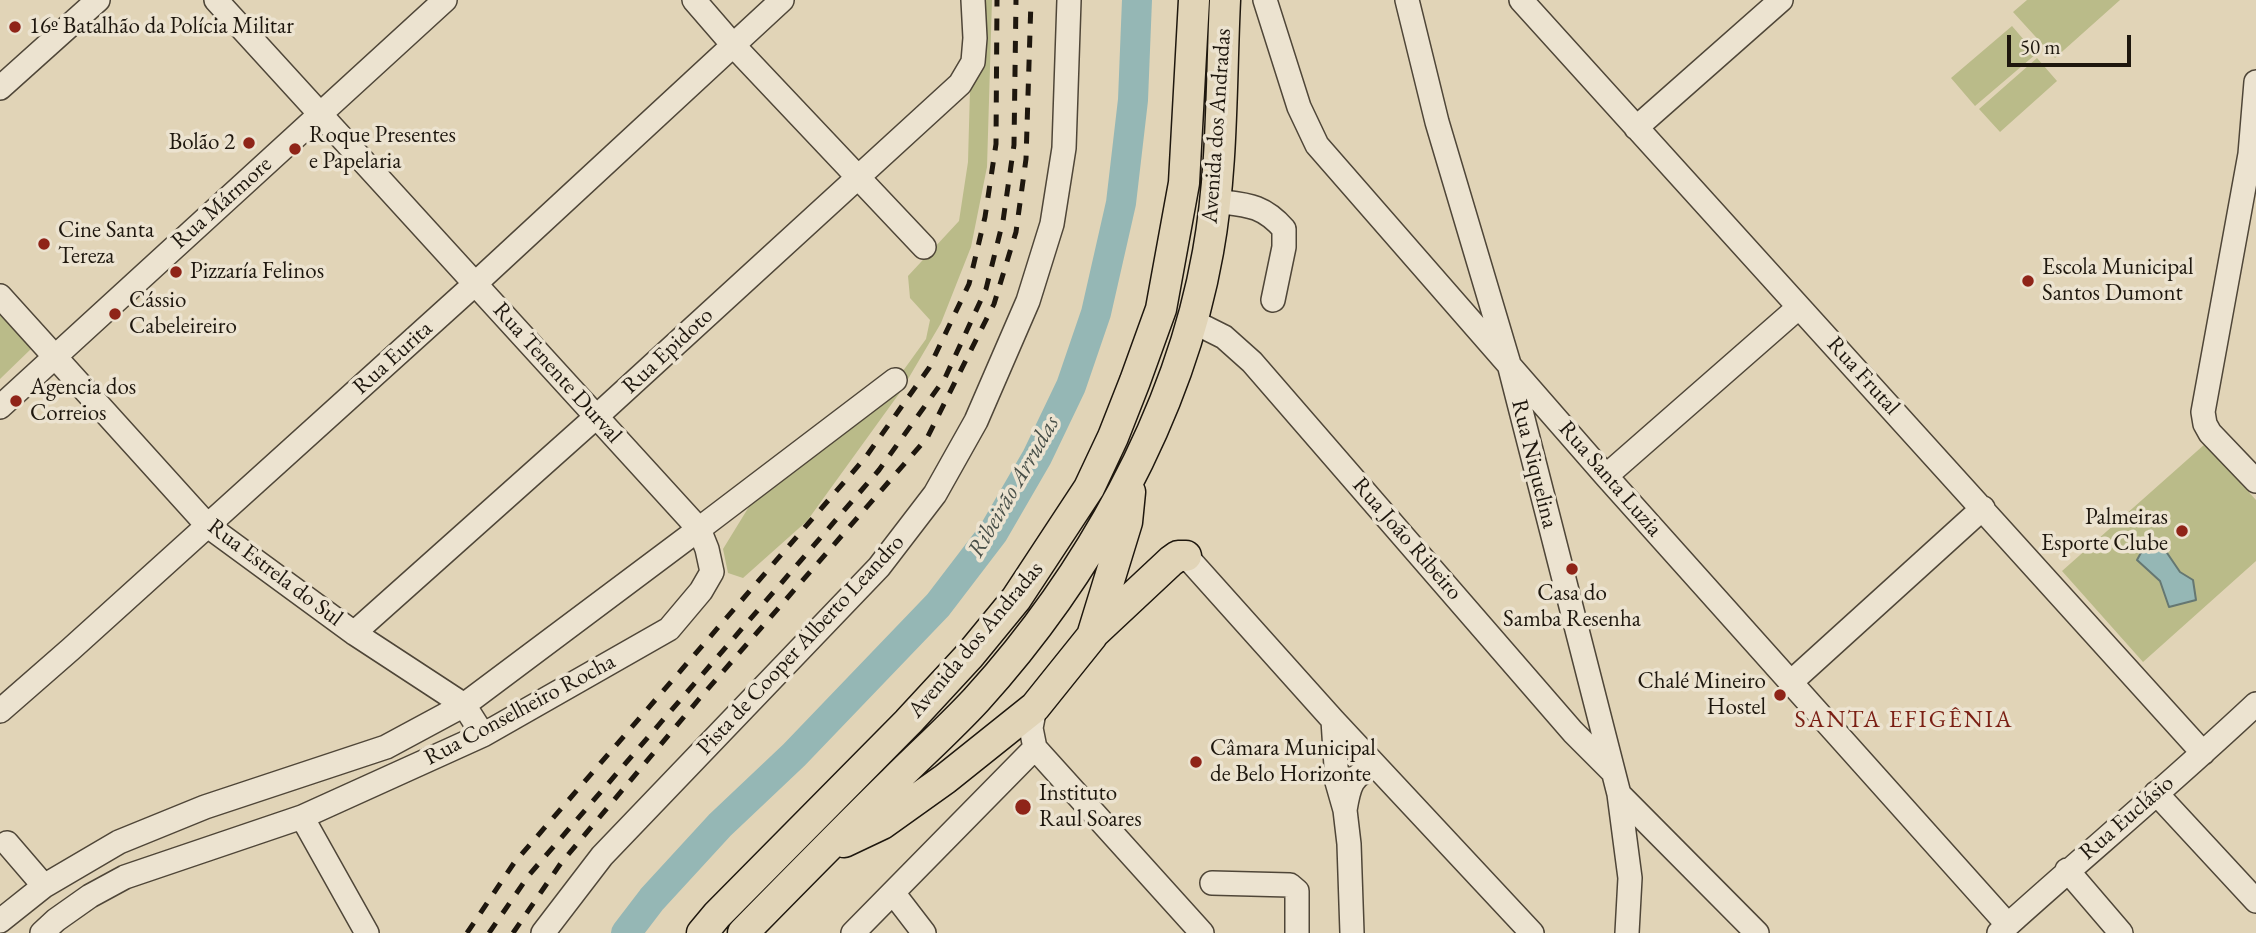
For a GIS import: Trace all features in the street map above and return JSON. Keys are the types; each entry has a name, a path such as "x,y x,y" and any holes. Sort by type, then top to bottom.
{"main road":[{"name":"Avenida dos Andradas","path":"702,933 908,722 970,654 1016,599 1089,488 1126,404 1161,309 1184,183 1194,0"},
{"name":"Avenida dos Andradas","path":"743,933 976,700 1065,587 1131,479 1164,401 1192,321 1208,253 1215,201 1225,0"},
{"path":"1092,636 1127,522 1131,479"},
{"path":"821,853 882,824 945,779 1035,707 1092,636 1171,561 1178,556 1186,556"}],"street":[{"path":"0,88 98,0"},
{"name":"Rua Tenente Durval","path":"216,0 699,529"},
{"name":"Rua Mármore","path":"0,407 445,0"},
{"path":"694,0 733,46 924,247"},
{"name":"Rua Eurita","path":"0,711 476,283 782,0"},
{"name":"Rua Epidoto","path":"355,633 960,84 973,62 973,0"},
{"name":"Pista de Cooper Alberto Leandro","path":"543,933 602,856 879,567 935,494 976,421 1028,301 1052,224 1064,148 1069,0"},
{"name":"Rua Santa Luzia","path":"1265,0 1298,107 1317,145 2003,929"},
{"name":"Rua Niquelina","path":"1407,0 1437,122 1509,364 1619,794 1630,878 1627,933"},
{"name":"Rua Frutal","path":"1521,0 2203,753"},
{"path":"1636,128 1781,0"},
{"path":"2256,82 2253,159 2203,412 2210,433 2256,481"},
{"path":"1215,201 1255,207 1275,218 1284,229 1284,247 1273,300"},
{"name":"Rua Estrela do Sul","path":"0,296 208,526 355,633 464,705 483,735"},
{"path":"1606,476 1799,307"},
{"name":"Rua João Ribeiro","path":"1192,321 1224,337 1252,362 1573,732 1611,770"},
{"path":"464,705 895,380"},
{"path":"1532,456 1535,437 1543,425 1549,422 1568,431"},
{"path":"1790,683 1983,508"},
{"name":"Rua Conselheiro Rocha","path":"41,933 90,896 125,877 302,817 483,735 668,629 701,591 712,572 699,529"},
{"path":"1186,556 1333,720 1532,933"},
{"name":"Rua Euclásio","path":"2003,929 2256,704"},
{"name":"Rua Conselheiro Rocha","path":"5,924 44,886 119,842 205,807 386,747 464,705"},
{"path":"1035,707 1031,728 1035,748 1202,933"},
{"path":"1573,732 1589,724 1597,713"},
{"path":"1333,720 1337,782 1345,810 1349,844 1352,933"},
{"path":"853,933 1035,748"},
{"path":"1345,810 1349,788 1355,778 1364,770 1376,766"},
{"path":"2156,793 2256,901"},
{"path":"1619,794 1757,933"},
{"path":"302,817 367,933"},
{"path":"7,843 44,886"},
{"path":"2067,870 2121,933"},
{"path":"1212,883 1290,885 1297,891 1297,933"},
{"path":"894,894 924,933"}],"green space":[{"path":"979,0 992,0 987,167 971,247 941,323 901,391 807,521 743,578 728,573 723,549 750,505 882,400 926,339 930,320 910,298 908,276 959,221 968,162 970,89"},
{"path":"2027,0 2120,0 2055,58 2013,12"},
{"path":"2012,26 2036,54 1975,106 1951,78"},
{"path":"2037,58 2057,81 2000,132 1979,109"},
{"path":"0,309 33,347 0,379"},
{"name":"Palmeiras Esporte Clube","path":"2205,444 2256,500 2256,561 2143,662 2062,571"}],"water":[{"path":"2163,547 2180,572 2193,580 2196,600 2169,607 2160,581 2137,560 2143,549"}],"waterway":[{"name":"Ribeirão Arrudas","path":"626,933 652,899 720,825 794,755 938,605 993,533 1037,457 1071,386 1096,313 1121,203 1133,100 1137,0"}],"railway":[{"path":"467,933 514,863 865,458 929,368 969,284 985,217 996,144 997,0"},
{"path":"489,933 529,875 879,470 945,378 986,289 1003,221 1014,145 1016,0"},
{"path":"513,933 561,863 699,699 927,438 994,304 1016,232 1026,159 1031,0"}],"place":[{"name":"16º Batalhão da Polícia Militar","path":"15,27"},
{"name":"Bolão 2","path":"249,143"},
{"name":"Roque Presentes e Papelaria","path":"295,149"},
{"name":"Cine Santa Tereza","path":"44,244"},
{"name":"Pizzaría Felinos","path":"176,272"},
{"name":"Escola Municipal Santos Dumont","path":"2028,281"},
{"name":"Cássio Cabeleireiro","path":"115,314"},
{"name":"Agencia dos Correios","path":"16,401"},
{"name":"Palmeiras Esporte Clube","path":"2182,531"},
{"name":"Casa do Samba Resenha","path":"1572,569"},
{"name":"Chalé Mineiro Hostel","path":"1780,695"},
{"name":"Câmara Municipal de Belo Horizonte","path":"1196,762"},
{"name":"Instituto Raul Soares","path":"1023,807"}],"district":[{"name":"SANTA EFIGÊNIA","path":"1904,720"}]}
